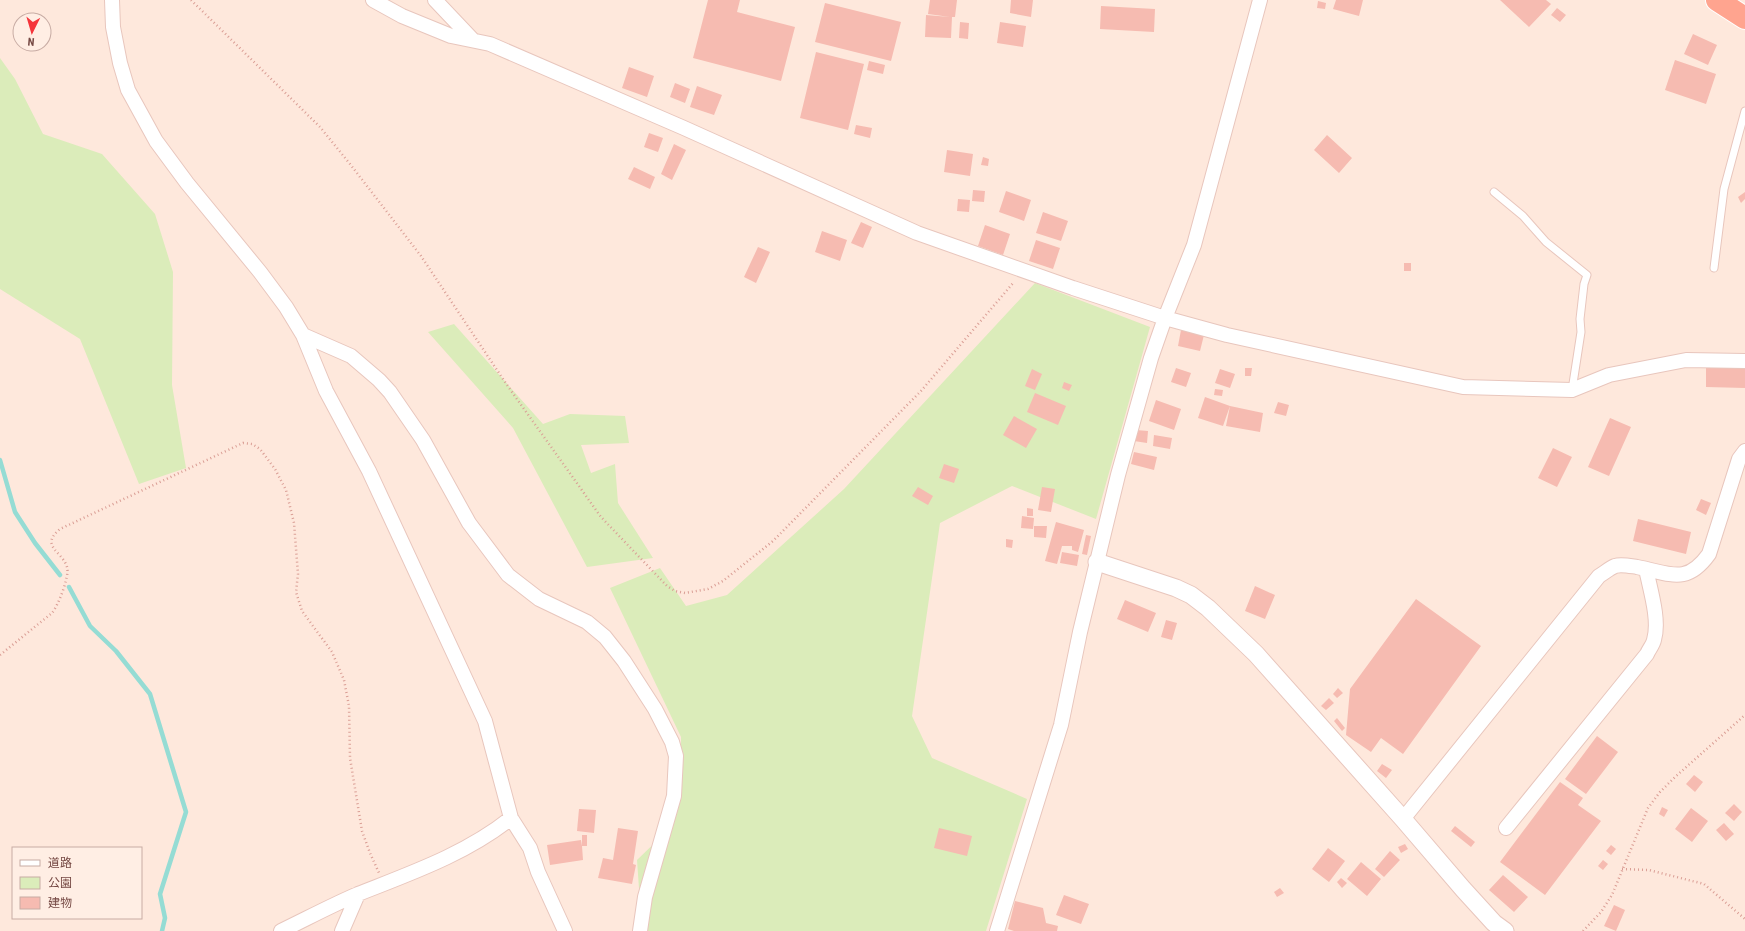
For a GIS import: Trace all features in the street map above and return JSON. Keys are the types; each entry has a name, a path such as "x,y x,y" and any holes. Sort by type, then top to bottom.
{"highway":[{"path":"1717,0 1745,18"}],"street":[{"path":"112,0 113,27 118,56 128,90 156,140 187,183 260,272 286,307 303,335 326,392 369,471 484,721 511,818 530,848 538,872 565,931"},
{"path":"373,0 402,16 451,36 472,39 490,44 684,128 917,233 1073,288 1165,318 1227,334 1463,387 1572,390 1609,375 1686,360 1745,361"},
{"path":"435,0 472,39"},
{"path":"997,931 1060,725 1080,632 1120,468 1151,358 1194,245 1260,0"},
{"path":"303,335 351,356 379,380 390,392 423,440 469,523 508,574 539,599 587,622 605,637 624,661 654,709 672,742 676,756 674,796 645,897 640,931"},
{"path":"1403,819 1599,576 1615,566 1628,565 1678,575 1689,574 1701,565 1709,554 1739,459 1745,451"},
{"path":"1097,562 1176,588 1191,595 1208,608 1256,654 1403,819 1463,889 1494,923 1505,931"},
{"path":"1506,828 1647,654 1654,641 1656,628 1646,568"},
{"path":"281,931 358,894 379,887 458,852 492,833 511,818"},
{"path":"342,931 358,894"}],"lane":[{"path":"1714,268 1724,189 1745,111"},
{"path":"1494,192 1523,216 1546,242 1588,275 1584,284 1580,319 1581,332 1572,390"}],"path":[{"path":"191,0 320,127 421,256 506,385 601,516 667,586 675,591 685,593 708,589 723,581 773,541 921,391 1025,270"},
{"path":"0,655 52,613 57,607 68,573 67,566 53,549 53,534 60,529 149,488 211,457 243,443 252,444 260,449 275,469 286,490 294,523 298,574 296,592 302,611 332,652 344,680 349,706 350,758 362,831 379,873 379,887"},
{"path":"1583,931 1601,912 1612,895 1648,808 1660,792 1745,714"},
{"path":"1622,869 1649,870 1704,884 1745,920"}],"green space":[{"path":"0,58 15,79 43,134 102,154 155,214 173,272 172,385 186,468 139,484 80,339 0,289"},
{"path":"1035,283 1150,327 1096,519 1012,486 940,523 912,716 932,758 1027,799 986,931 642,931 637,860 670,828 681,788 681,737 610,588 660,568 686,606 727,595 844,489"},
{"path":"454,324 543,424 570,414 625,416 629,443 581,445 591,473 615,464 618,503 653,558 587,567 513,428 428,332"}],"building":[{"path":"708,0 740,0 737,12 795,27 781,81 693,58"},
{"path":"930,0 957,0 955,17 952,17 951,38 925,37 926,15 950,17 928,14"},
{"path":"1011,0 1033,0 1031,17 1010,13"},
{"path":"1336,0 1363,0 1359,16 1333,9"},
{"path":"1500,0 1546,0 1551,4 1529,27"},
{"path":"1318,1 1326,3 1325,9 1317,8"},
{"path":"825,3 901,22 891,61 815,42"},
{"path":"1101,6 1155,9 1154,32 1100,29"},
{"path":"1557,8 1566,15 1560,22 1551,15"},
{"path":"960,22 969,23 968,39 959,38"},
{"path":"1000,22 1026,26 1023,47 997,43"},
{"path":"1693,34 1717,45 1708,65 1684,54"},
{"path":"816,52 864,64 848,130 800,118"},
{"path":"1675,60 1716,74 1706,104 1665,90"},
{"path":"869,61 885,65 883,74 867,70"},
{"path":"629,67 654,76 647,97 622,88"},
{"path":"675,83 690,89 685,103 670,97"},
{"path":"697,86 722,95 714,115 690,107"},
{"path":"856,125 872,128 870,138 854,134"},
{"path":"649,133 663,138 658,152 644,147"},
{"path":"1327,135 1352,158 1339,173 1314,150"},
{"path":"674,144 686,150 672,180 661,174"},
{"path":"947,150 973,154 970,176 944,172"},
{"path":"983,157 989,159 988,166 981,165"},
{"path":"634,167 655,177 650,189 628,179"},
{"path":"973,190 985,191 984,202 972,201"},
{"path":"1006,191 1031,200 1024,221 999,212"},
{"path":"1745,192 1745,199 1741,203 1738,197"},
{"path":"958,199 970,200 969,212 957,211"},
{"path":"1043,212 1068,221 1061,241 1036,233"},
{"path":"861,222 872,227 863,248 851,243"},
{"path":"985,225 1010,234 1003,255 978,246"},
{"path":"822,231 847,240 840,261 815,252"},
{"path":"1036,240 1060,248 1053,269 1029,261"},
{"path":"758,247 770,252 756,283 744,277"},
{"path":"1404,263 1411,263 1411,271 1404,271"},
{"path":"1181,330 1204,335 1200,351 1178,346"},
{"path":"1706,364 1745,365 1745,388 1706,387"},
{"path":"1176,368 1191,373 1186,387 1171,382"},
{"path":"1245,368 1252,368 1251,376 1245,376"},
{"path":"1032,369 1042,374 1035,390 1025,386"},
{"path":"1220,369 1235,374 1230,388 1215,383"},
{"path":"1064,382 1072,385 1069,391 1062,388"},
{"path":"1215,389 1223,390 1222,396 1214,395"},
{"path":"1035,393 1066,406 1058,425 1027,412"},
{"path":"1205,397 1230,406 1223,426 1198,418"},
{"path":"1156,400 1181,409 1174,430 1149,421"},
{"path":"1278,402 1289,405 1286,416 1274,413"},
{"path":"1230,406 1263,413 1260,432 1226,426"},
{"path":"1014,416 1037,429 1026,448 1003,435"},
{"path":"1610,418 1631,427 1609,476 1588,467"},
{"path":"1136,430 1148,431 1147,443 1134,441"},
{"path":"1154,435 1172,438 1170,449 1153,446"},
{"path":"1553,448 1572,457 1557,487 1538,478"},
{"path":"1134,452 1157,457 1154,470 1131,464"},
{"path":"944,464 959,469 954,483 939,478"},
{"path":"918,487 933,496 928,505 912,496"},
{"path":"1042,487 1055,489 1051,512 1038,510"},
{"path":"1701,499 1711,503 1706,515 1696,510"},
{"path":"1027,508 1033,509 1033,516 1027,516"},
{"path":"1022,516 1034,518 1033,529 1021,528"},
{"path":"1638,519 1691,532 1686,554 1633,541"},
{"path":"1056,522 1084,530 1078,552 1072,550 1072,546 1062,546 1057,564 1045,561"},
{"path":"1034,526 1047,526 1046,538 1034,537"},
{"path":"1086,535 1091,536 1087,555 1082,554"},
{"path":"1006,539 1013,540 1012,548 1006,547"},
{"path":"1062,552 1079,555 1077,566 1060,563"},
{"path":"1255,586 1275,595 1265,619 1245,611"},
{"path":"1416,599 1481,646 1403,754 1381,738 1371,752 1346,735 1350,689"},
{"path":"1125,600 1156,613 1148,632 1117,619"},
{"path":"1166,620 1177,623 1172,640 1161,637"},
{"path":"1338,688 1343,693 1337,698 1333,694"},
{"path":"1329,698 1334,703 1326,710 1321,706"},
{"path":"1337,718 1345,728 1342,731 1334,721"},
{"path":"1597,736 1618,752 1586,794 1565,779"},
{"path":"1382,764 1392,770 1386,778 1377,771"},
{"path":"1694,775 1703,782 1695,792 1686,784"},
{"path":"1560,782 1583,798 1578,805 1601,821 1545,895 1500,862"},
{"path":"1734,804 1742,812 1734,821 1725,813"},
{"path":"1662,807 1668,810 1664,817 1659,814"},
{"path":"1691,808 1708,821 1692,842 1675,829"},
{"path":"579,809 596,810 594,833 577,831"},
{"path":"1724,823 1734,834 1726,841 1716,830"},
{"path":"1455,826 1475,842 1471,847 1451,831"},
{"path":"618,828 638,831 633,864 636,865 632,884 598,878 603,858 613,860"},
{"path":"939,828 972,836 967,856 934,848"},
{"path":"582,835 587,835 587,846 582,846"},
{"path":"581,840 583,860 550,865 547,845"},
{"path":"1405,844 1408,849 1401,853 1398,847"},
{"path":"1611,845 1616,849 1611,855 1606,851"},
{"path":"1328,848 1345,861 1329,882 1312,869"},
{"path":"1390,851 1400,860 1384,877 1375,869"},
{"path":"1603,860 1608,864 1603,870 1598,866"},
{"path":"1361,862 1381,879 1367,896 1347,879"},
{"path":"1503,875 1528,897 1514,912 1489,890"},
{"path":"1341,878 1347,883 1342,888 1337,882"},
{"path":"1280,888 1284,893 1277,897 1274,892"},
{"path":"1064,895 1089,904 1081,924 1056,915"},
{"path":"1015,901 1043,908 1046,923 1058,926 1057,931 1014,931 1008,929"},
{"path":"1614,905 1625,910 1616,931 1604,926"}],"waterway":[{"path":"0,460 15,512 35,543 60,575"},
{"path":"69,587 90,626 116,651 150,694 186,812 160,894 165,918 162,931"}]}
